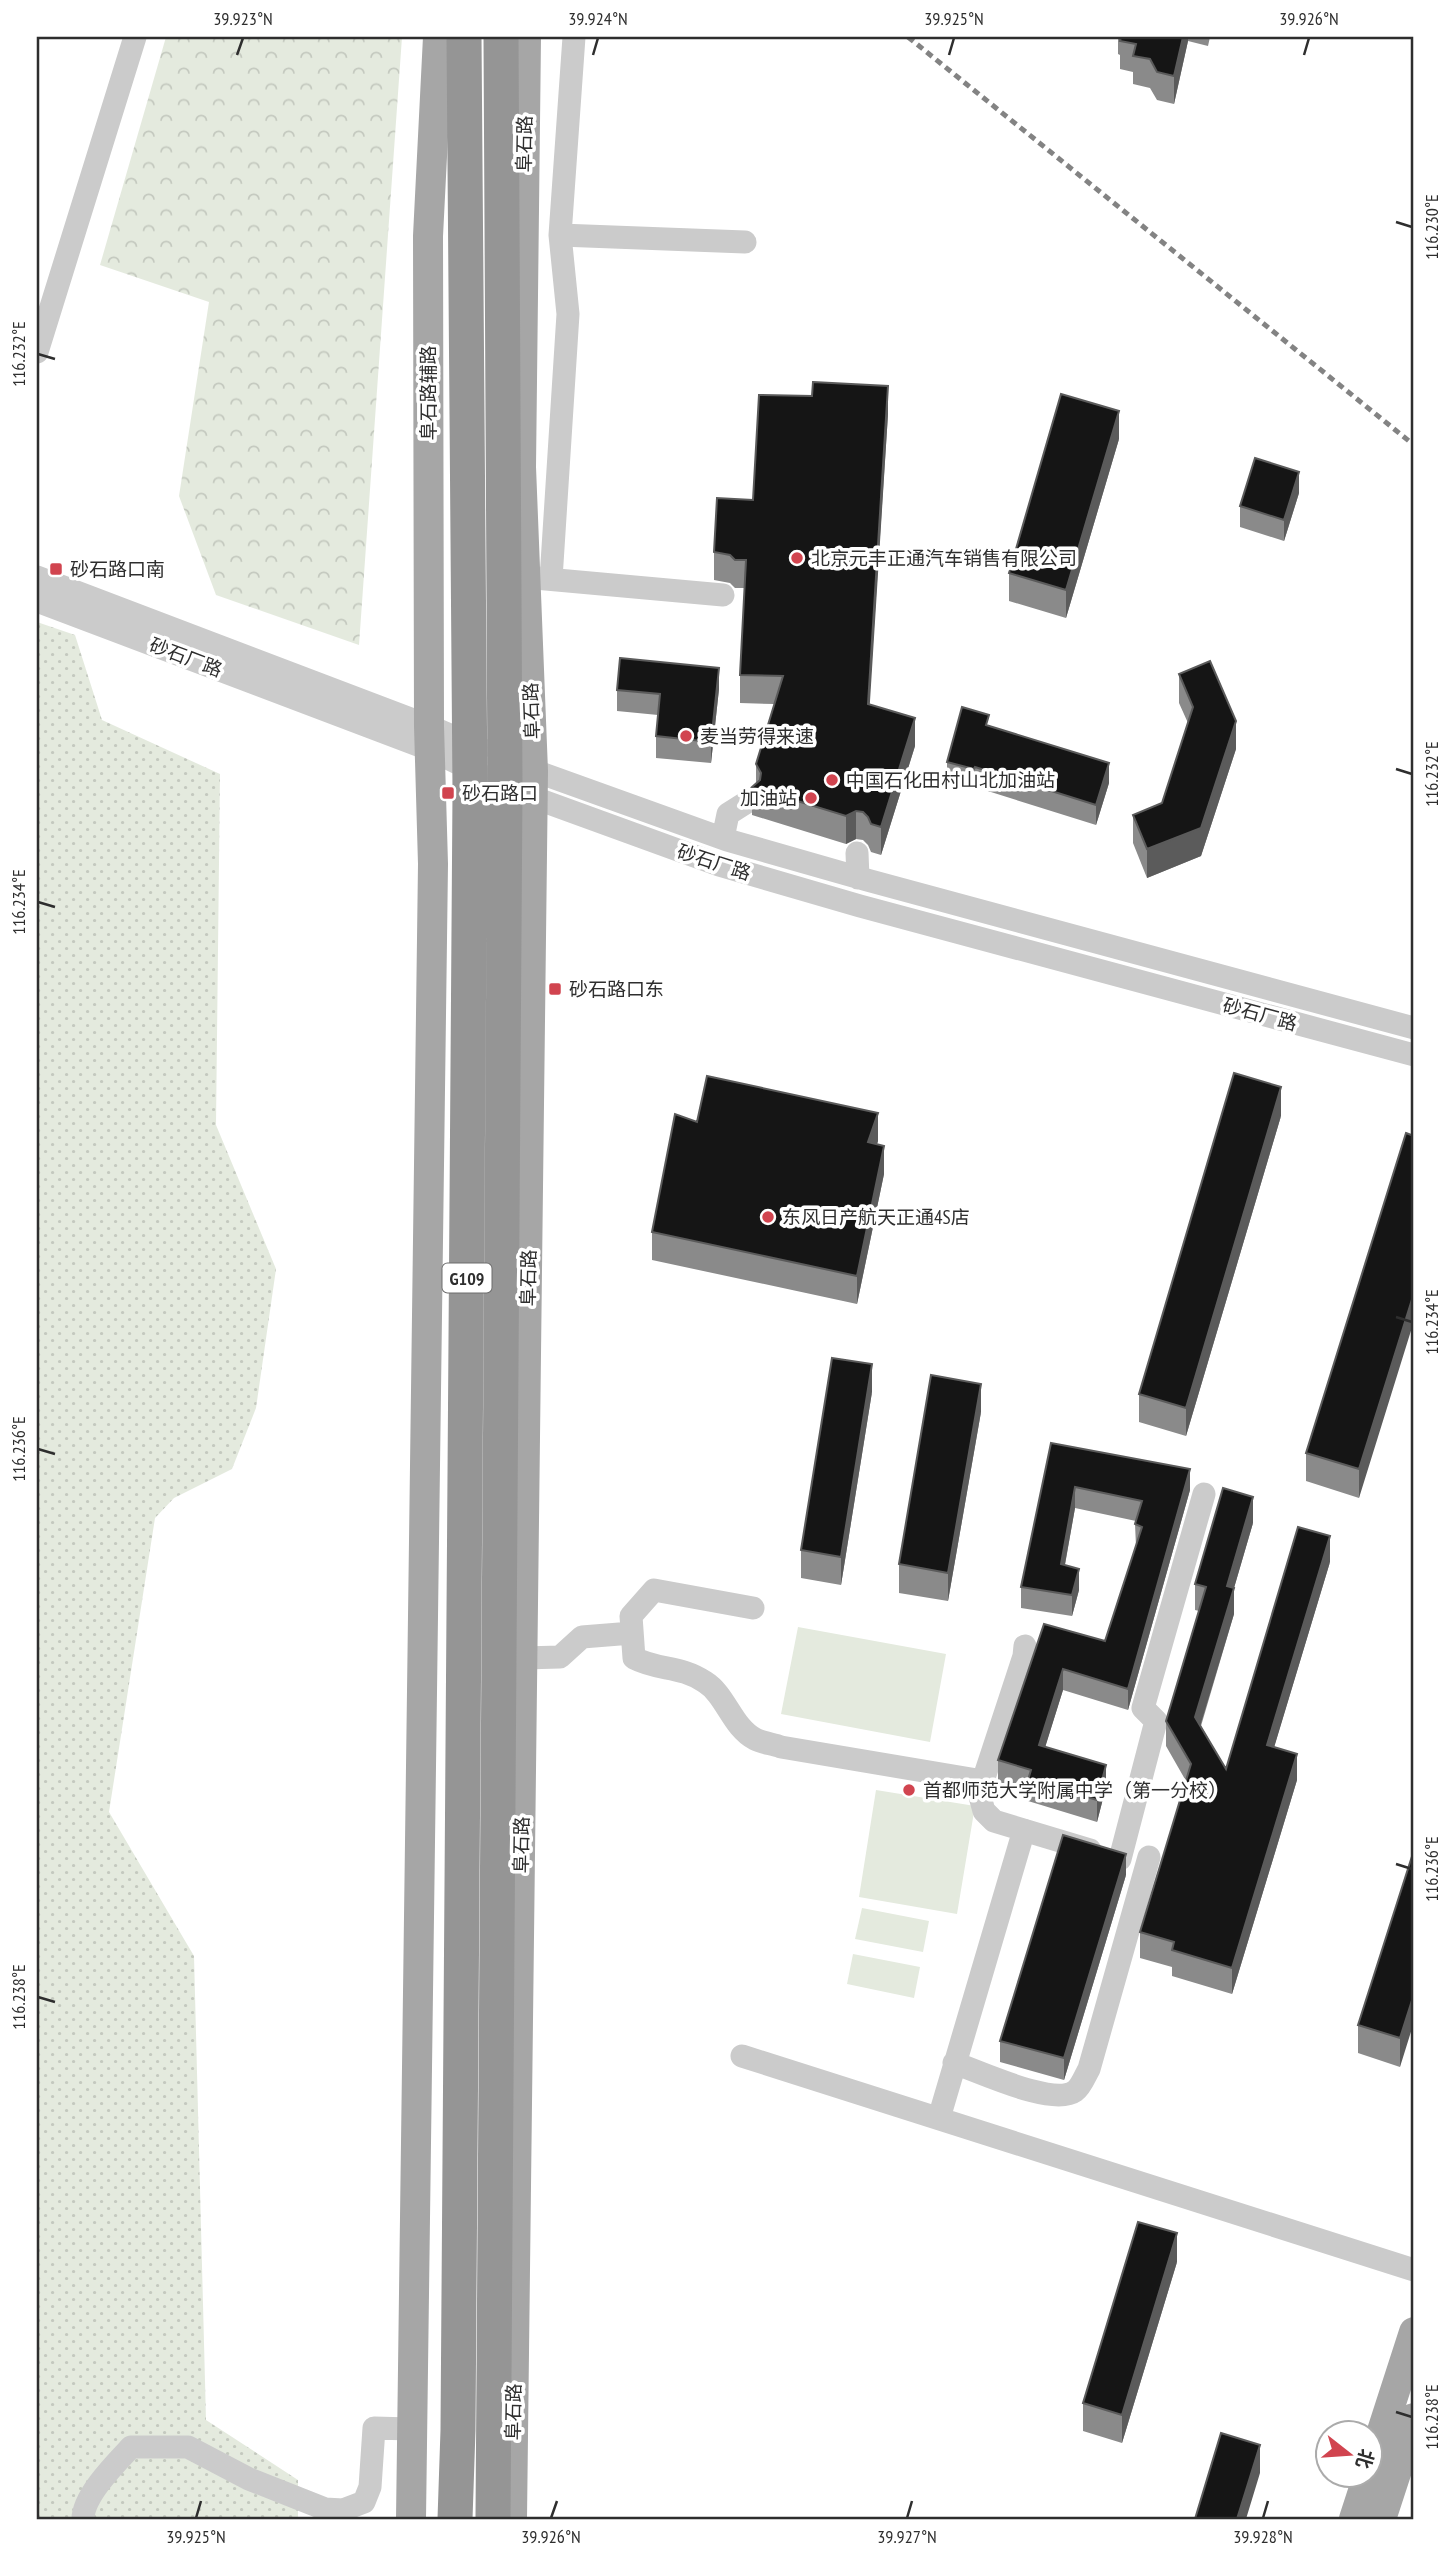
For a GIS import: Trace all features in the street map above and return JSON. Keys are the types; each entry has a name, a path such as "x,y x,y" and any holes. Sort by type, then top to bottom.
{"highway":[{"name":"G109","path":"455,2519 458,2416 470,792 464,37"},
{"name":"阜石路","path":"493,2519 505,787 499,75 501,37"}],"main road":[{"name":"阜石路辅路","path":"430,738 428,236 438,37"},
{"name":"阜石路","path":"512,2519 533,785 538,579 521,454 526,37"},
{"path":"411,2519 433,864 430,738"},
{"path":"1384,2425 1414,2332"},
{"path":"1381,2519 1414,2418"},
{"path":"1354,2519 1363,2490"}],"street":[{"path":"37,352 135,37"},
{"path":"574,37 560,235 568,314 538,579 723,595"},
{"path":"560,235 745,242"},
{"name":"砂石厂路","path":"37,577 430,738 533,785 732,868 1414,1055"},
{"name":"砂石厂路","path":"37,601 430,738"},
{"name":"砂石厂路","path":"533,785 858,878 1414,1028"},
{"path":"723,838 729,814 747,802"},
{"path":"857,853 858,878"},
{"path":"1120,1859 1156,1721 1143,1708 1204,1494"},
{"path":"753,1608 654,1590 631,1616 634,1658 645,1664 687,1671 709,1684 741,1726 754,1738 781,1747 983,1781"},
{"path":"523,1658 560,1657 582,1637 632,1633"},
{"path":"954,2063 1046,2095 1067,2095 1077,2090 1089,2069 1147,1862 1120,1859 994,1821 984,1811 979,1793 1025,1646"},
{"path":"939,2118 1024,1830"},
{"path":"742,2056 1414,2270"},
{"path":"83,2519 83,2510 89,2500 107,2473 131,2447 188,2447 249,2479 325,2510 343,2510 364,2502 370,2487 374,2428 411,2429"}],"green space":[{"path":"166,37 402,37 359,645 216,595 179,496 209,302 100,265"},
{"path":"37,622 75,635 102,720 220,774 216,1125 276,1269 256,1408 232,1469 174,1498 155,1518 109,1812 194,1956 206,2420 298,2480 298,2519 37,2519"},
{"path":"798,1627 946,1654 930,1742 781,1714"},
{"path":"876,1790 975,1806 957,1914 859,1897"},
{"path":"862,1908 929,1921 923,1952 855,1939"},
{"path":"853,1954 920,1967 914,1998 847,1984"}],"building":[{"path":"1121,37 1183,37 1174,76 1157,72 1150,59 1133,56 1136,44 1120,41"},
{"name":"北京元丰正通汽车销售有限公司","path":"813,382 888,386 868,704 915,718 881,827 871,824 863,812 856,811 846,816 752,787 760,780 761,773 756,764 783,676 740,675 746,560 735,560 730,555 714,552 717,498 753,500 759,395 812,396"},
{"path":"1061,394 1119,411 1066,590 1009,573"},
{"path":"1255,458 1299,472 1284,520 1240,506"},
{"name":"麦当劳得来速","path":"620,658 719,668 711,742 656,736 660,694 617,690"},
{"path":"1210,661 1236,721 1201,828 1147,849 1133,815 1162,803 1193,707 1179,674"},
{"path":"962,707 989,715 986,725 1109,763 1096,805 975,767 974,769 947,762"},
{"path":"1234,1073 1281,1087 1186,1408 1139,1394"},
{"name":"东风日产航天正通4S店","path":"707,1076 878,1113 868,1142 884,1146 857,1276 652,1232 675,1114 697,1122"},
{"path":"1406,1133 1414,1136 1414,1293 1359,1469 1306,1453"},
{"path":"832,1358 872,1364 841,1557 801,1550"},
{"path":"931,1375 981,1384 948,1573 899,1564"},
{"path":"1051,1443 1190,1469 1128,1689 1063,1669 1039,1745 1106,1765 1097,1800 1028,1780 1031,1770 998,1760 1044,1624 1105,1641 1142,1527 1135,1524 1142,1501 1075,1487 1061,1564 1079,1569 1072,1595 1021,1587"},
{"path":"1223,1488 1253,1497 1227,1586 1234,1588 1195,1717 1226,1769 1298,1527 1330,1536 1267,1745 1297,1754 1232,1968 1172,1950 1174,1942 1140,1932 1191,1764 1166,1721 1206,1587 1195,1584"},
{"path":"1063,1835 1126,1854 1064,2058 1000,2041"},
{"path":"1414,1850 1414,1994 1400,2038 1358,2025"},
{"path":"1138,2222 1177,2233 1122,2415 1083,2403"},
{"path":"1221,2433 1260,2445 1237,2519 1195,2519"}],"railway":[{"path":"908,37 1414,445"}],"place":[{"name":"北京元丰正通汽车销售有限公司","path":"797,558"},
{"name":"砂石路口南","path":"56,569"},
{"name":"麦当劳得来速","path":"686,736"},
{"name":"中国石化田村山北加油站","path":"832,780"},
{"name":"砂石路口","path":"448,793"},
{"name":"加油站","path":"811,798"},
{"name":"砂石路口东","path":"555,989"},
{"name":"东风日产航天正通4S店","path":"768,1217"},
{"name":"首都师范大学附属中学（第一分校）","path":"909,1790"}]}
